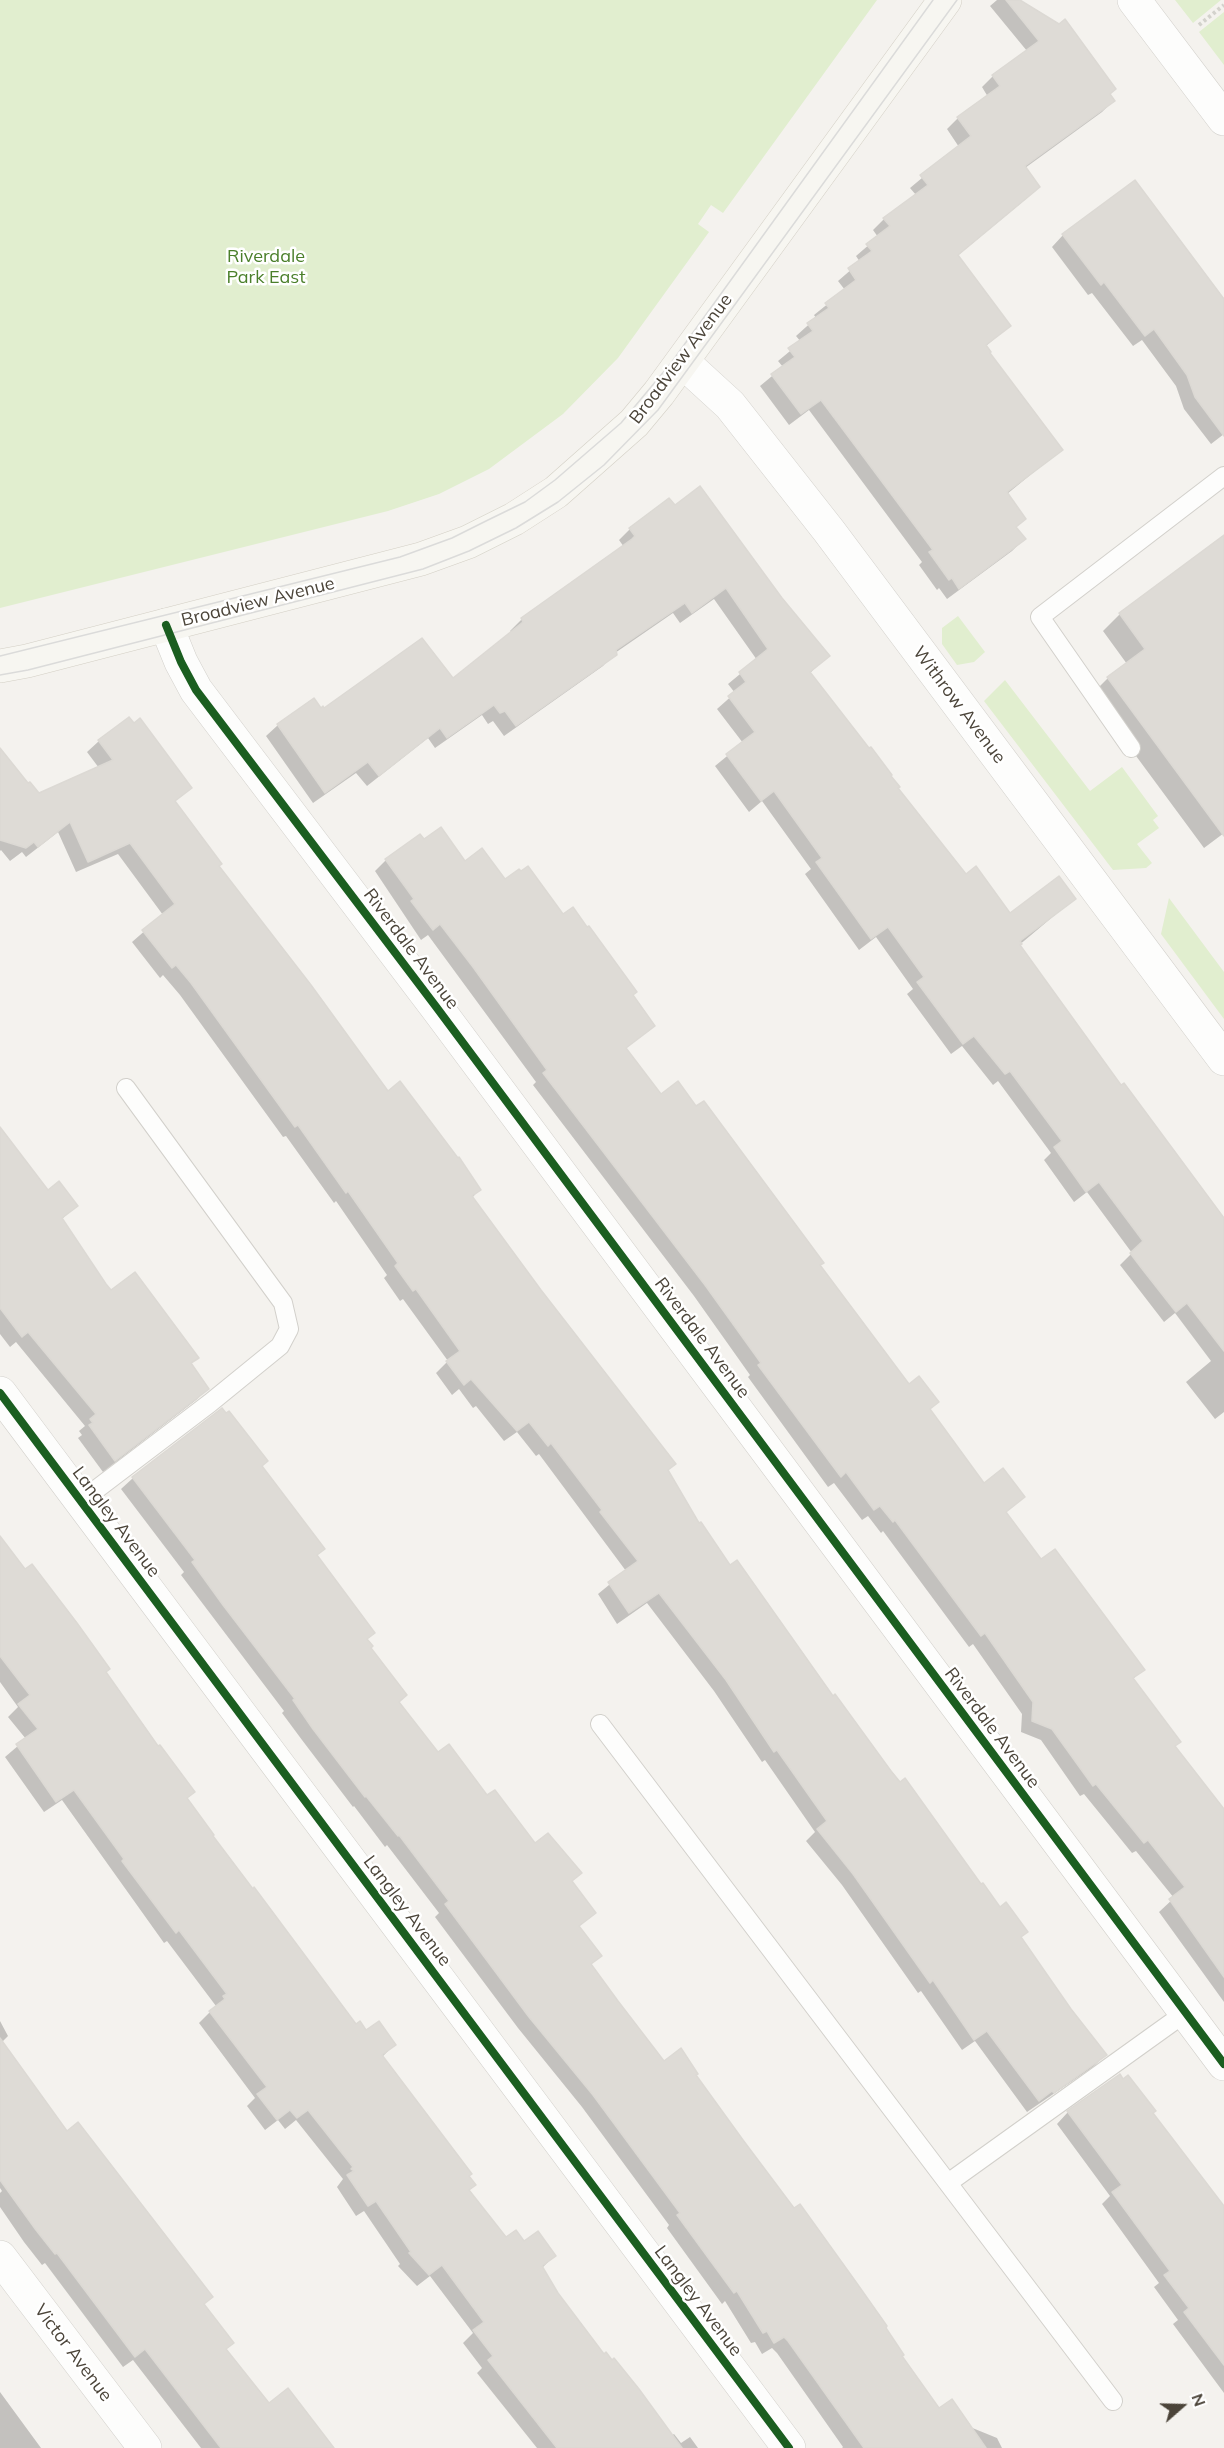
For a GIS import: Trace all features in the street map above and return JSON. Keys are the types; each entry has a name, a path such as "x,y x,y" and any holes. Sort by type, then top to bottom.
{"main road":[{"name":"Broadview Avenue","path":"0,666 421,559 468,542 514,519 556,492 627,430 659,393 945,0"}],"street":[{"path":"1134,0 1224,119"},
{"name":"Withrow Avenue","path":"682,362 730,405 829,531 1224,1059"},
{"name":"Riverdale Avenue","path":"166,625 181,662 196,690 437,1008 1224,2064"},
{"name":"Langley Avenue","path":"0,1393 789,2448"},
{"name":"Victor Avenue","path":"0,2257 145,2448"}],"lane":[{"path":"1131,748 1040,617 1224,476"},
{"path":"81,1501 210,1403 280,1346 289,1329 283,1303 126,1088"},
{"path":"600,1724 1113,2401"},
{"path":"948,2183 1185,2013"}],"path":[{"path":"1193,30 1224,5"}],"green space":[{"name":"Riverdale Park East","path":"0,0 877,0 723,213 711,205 698,224 709,232 618,358 563,414 489,469 439,494 388,511 0,608"},
{"path":"1175,0 1221,0 1193,23"},
{"path":"1224,12 1224,65 1199,32"},
{"path":"958,616 985,652 974,662 957,665 942,644 942,628"},
{"path":"1005,680 1090,791 1122,767 1158,816 1153,820 1159,828 1137,844 1152,863 1146,868 1113,870 984,701"},
{"path":"1169,898 1224,972 1224,1019 1161,934"}],"building":[{"path":"1006,0 1020,0 1059,24 1065,19 1116,89 1110,94 1115,101 1025,166 1040,187 958,255 1011,326 986,345 990,353 1063,450 1007,492 1026,519 1016,527 1026,539 959,589 952,578 949,580 929,552 933,550 821,400 801,414 771,374 795,357 788,348 813,331 807,323 829,308 825,303 856,280 848,268 872,251 866,244 890,226 883,218 928,185 920,175 971,136 957,117 1000,86 992,75 1039,41"},
{"path":"1135,180 1224,299 1224,436 1195,397 1187,375 1154,329 1145,336 1104,282 1101,285 1062,234"},
{"path":"700,486 782,598 830,656 810,672 869,748 871,747 900,787 898,788 966,874 976,866 1010,913 1059,876 1076,899 1020,941 1022,944 1020,945 1121,1085 1124,1083 1224,1218 1224,1351 1187,1303 1176,1312 1130,1253 1143,1241 1099,1182 1086,1192 1054,1147 1062,1141 1010,1071 1005,1074 974,1036 963,1044 917,982 924,977 888,927 871,939 816,862 822,858 774,791 761,801 726,754 755,732 728,696 746,682 739,672 768,649 726,588 692,613 685,603 616,650 617,655 516,726 505,711 500,713 494,705 447,738 440,728 379,776 368,762 325,793 277,724 314,698 321,708 323,706 324,708 422,638 453,678 523,622 521,618 632,539 635,536 629,528 669,498 675,505"},
{"path":"1224,535 1224,836 1107,677 1145,649 1119,613"},
{"path":"129,717 134,723 140,718 192,788 175,801 222,864 219,866 311,985 388,1091 400,1081 459,1157 481,1190 472,1196 541,1290 676,1464 668,1470 699,1523 701,1522 730,1565 737,1560 833,1696 835,1694 891,1771 900,1782 905,1778 981,1884 983,1883 1000,1907 1006,1902 1028,1932 1021,1937 1071,2009 1107,2055 1054,2093 1052,2091 1039,2101 987,2031 974,2040 933,1980 930,1983 853,1874 817,1829 827,1821 777,1750 774,1752 726,1680 659,1593 629,1613 608,1582 638,1561 600,1512 602,1510 551,1443 548,1446 529,1422 517,1431 471,1379 464,1385 446,1361 460,1351 416,1289 413,1291 395,1266 398,1263 348,1191 346,1193 298,1125 295,1127 191,983 176,965 172,968 142,930 175,904 130,843 88,862 70,822 38,847 34,842 26,848 0,840 0,748 39,793 113,760 98,740"},
{"path":"441,827 465,861 482,848 505,879 519,869 521,871 528,866 563,914 573,907 587,927 589,926 637,992 633,995 655,1026 626,1048 661,1094 678,1081 696,1106 704,1101 824,1263 820,1265 909,1384 919,1376 939,1402 930,1409 984,1483 1003,1468 1025,1497 1006,1512 1041,1559 1055,1549 1145,1670 1133,1678 1181,1742 1175,1746 1224,1809 1224,1977 1169,1899 1185,1887 1148,1840 1144,1843 1096,1784 1093,1786 1052,1729 1032,1721 1033,1702 985,1633 981,1636 895,1520 893,1522 880,1506 874,1510 846,1472 841,1477 758,1365 761,1363 705,1285 543,1073 547,1070 473,967 440,924 433,930 411,901 414,899 385,859 420,834 424,839"},
{"path":"0,1127 48,1190 59,1181 78,1206 62,1218 111,1290 135,1272 199,1358 191,1363 209,1389 115,1461 89,1425 93,1423 90,1419 96,1414 28,1332 22,1337 0,1308"},
{"path":"222,1408 226,1413 229,1411 268,1461 262,1466 325,1549 317,1555 375,1633 367,1639 373,1646 371,1648 407,1695 399,1702 438,1752 449,1744 487,1795 495,1790 535,1843 548,1833 582,1873 572,1881 596,1913 579,1926 602,1956 591,1964 618,2001 664,2061 681,2048 698,2074 696,2075 743,2140 794,2208 800,2204 856,2282 887,2326 886,2328 904,2355 902,2356 939,2408 952,2399 986,2448 864,2448 788,2341 784,2337 774,2343 767,2331 763,2333 737,2291 734,2293 677,2215 680,2213 593,2095 529,2017 445,1904 449,1901 313,1729 293,1700 295,1699 223,1605 192,1562 195,1560 132,1477"},
{"path":"0,1536 25,1569 32,1564 77,1623 110,1669 106,1672 158,1746 160,1745 195,1792 187,1798 213,1836 356,2024 360,2021 366,2030 379,2021 396,2045 382,2055 472,2174 469,2176 476,2185 469,2190 506,2237 516,2230 524,2241 538,2231 556,2256 542,2266 558,2293 604,2354 606,2352 612,2360 614,2358 639,2389 682,2448 557,2448 488,2360 493,2356 473,2330 484,2322 442,2265 429,2275 409,2253 411,2252 376,2201 368,2206 347,2175 354,2171 351,2169 353,2167 308,2110 297,2118 290,2110 277,2120 257,2094 267,2087 209,2011 225,1999 223,1996 227,1994 179,1930 176,1933 122,1861 124,1859 74,1790 56,1802 16,1744 38,1729 18,1704 30,1695 0,1656"},
{"path":"0,2038 67,2131 78,2122 213,2297 204,2304 234,2343 226,2349 269,2403 288,2388 334,2448 221,2448 145,2349 135,2357 0,2180"},
{"path":"1120,2074 1123,2079 1128,2075 1156,2111 1153,2113 1224,2206 1224,2365 1184,2312 1189,2308 1164,2275 1170,2271 1112,2192 1122,2185 1067,2111"}],"tram line":[{"path":"0,656 400,557 452,538 525,502 555,480 621,423 671,363 933,0"},
{"path":"0,675 28,670 423,569 469,551 516,528 558,502 604,465 658,410 957,0"}],"cycle path":[{"path":"166,625 181,662 196,690 437,1008 1224,2064"},
{"path":"0,1393 789,2448"}]}
